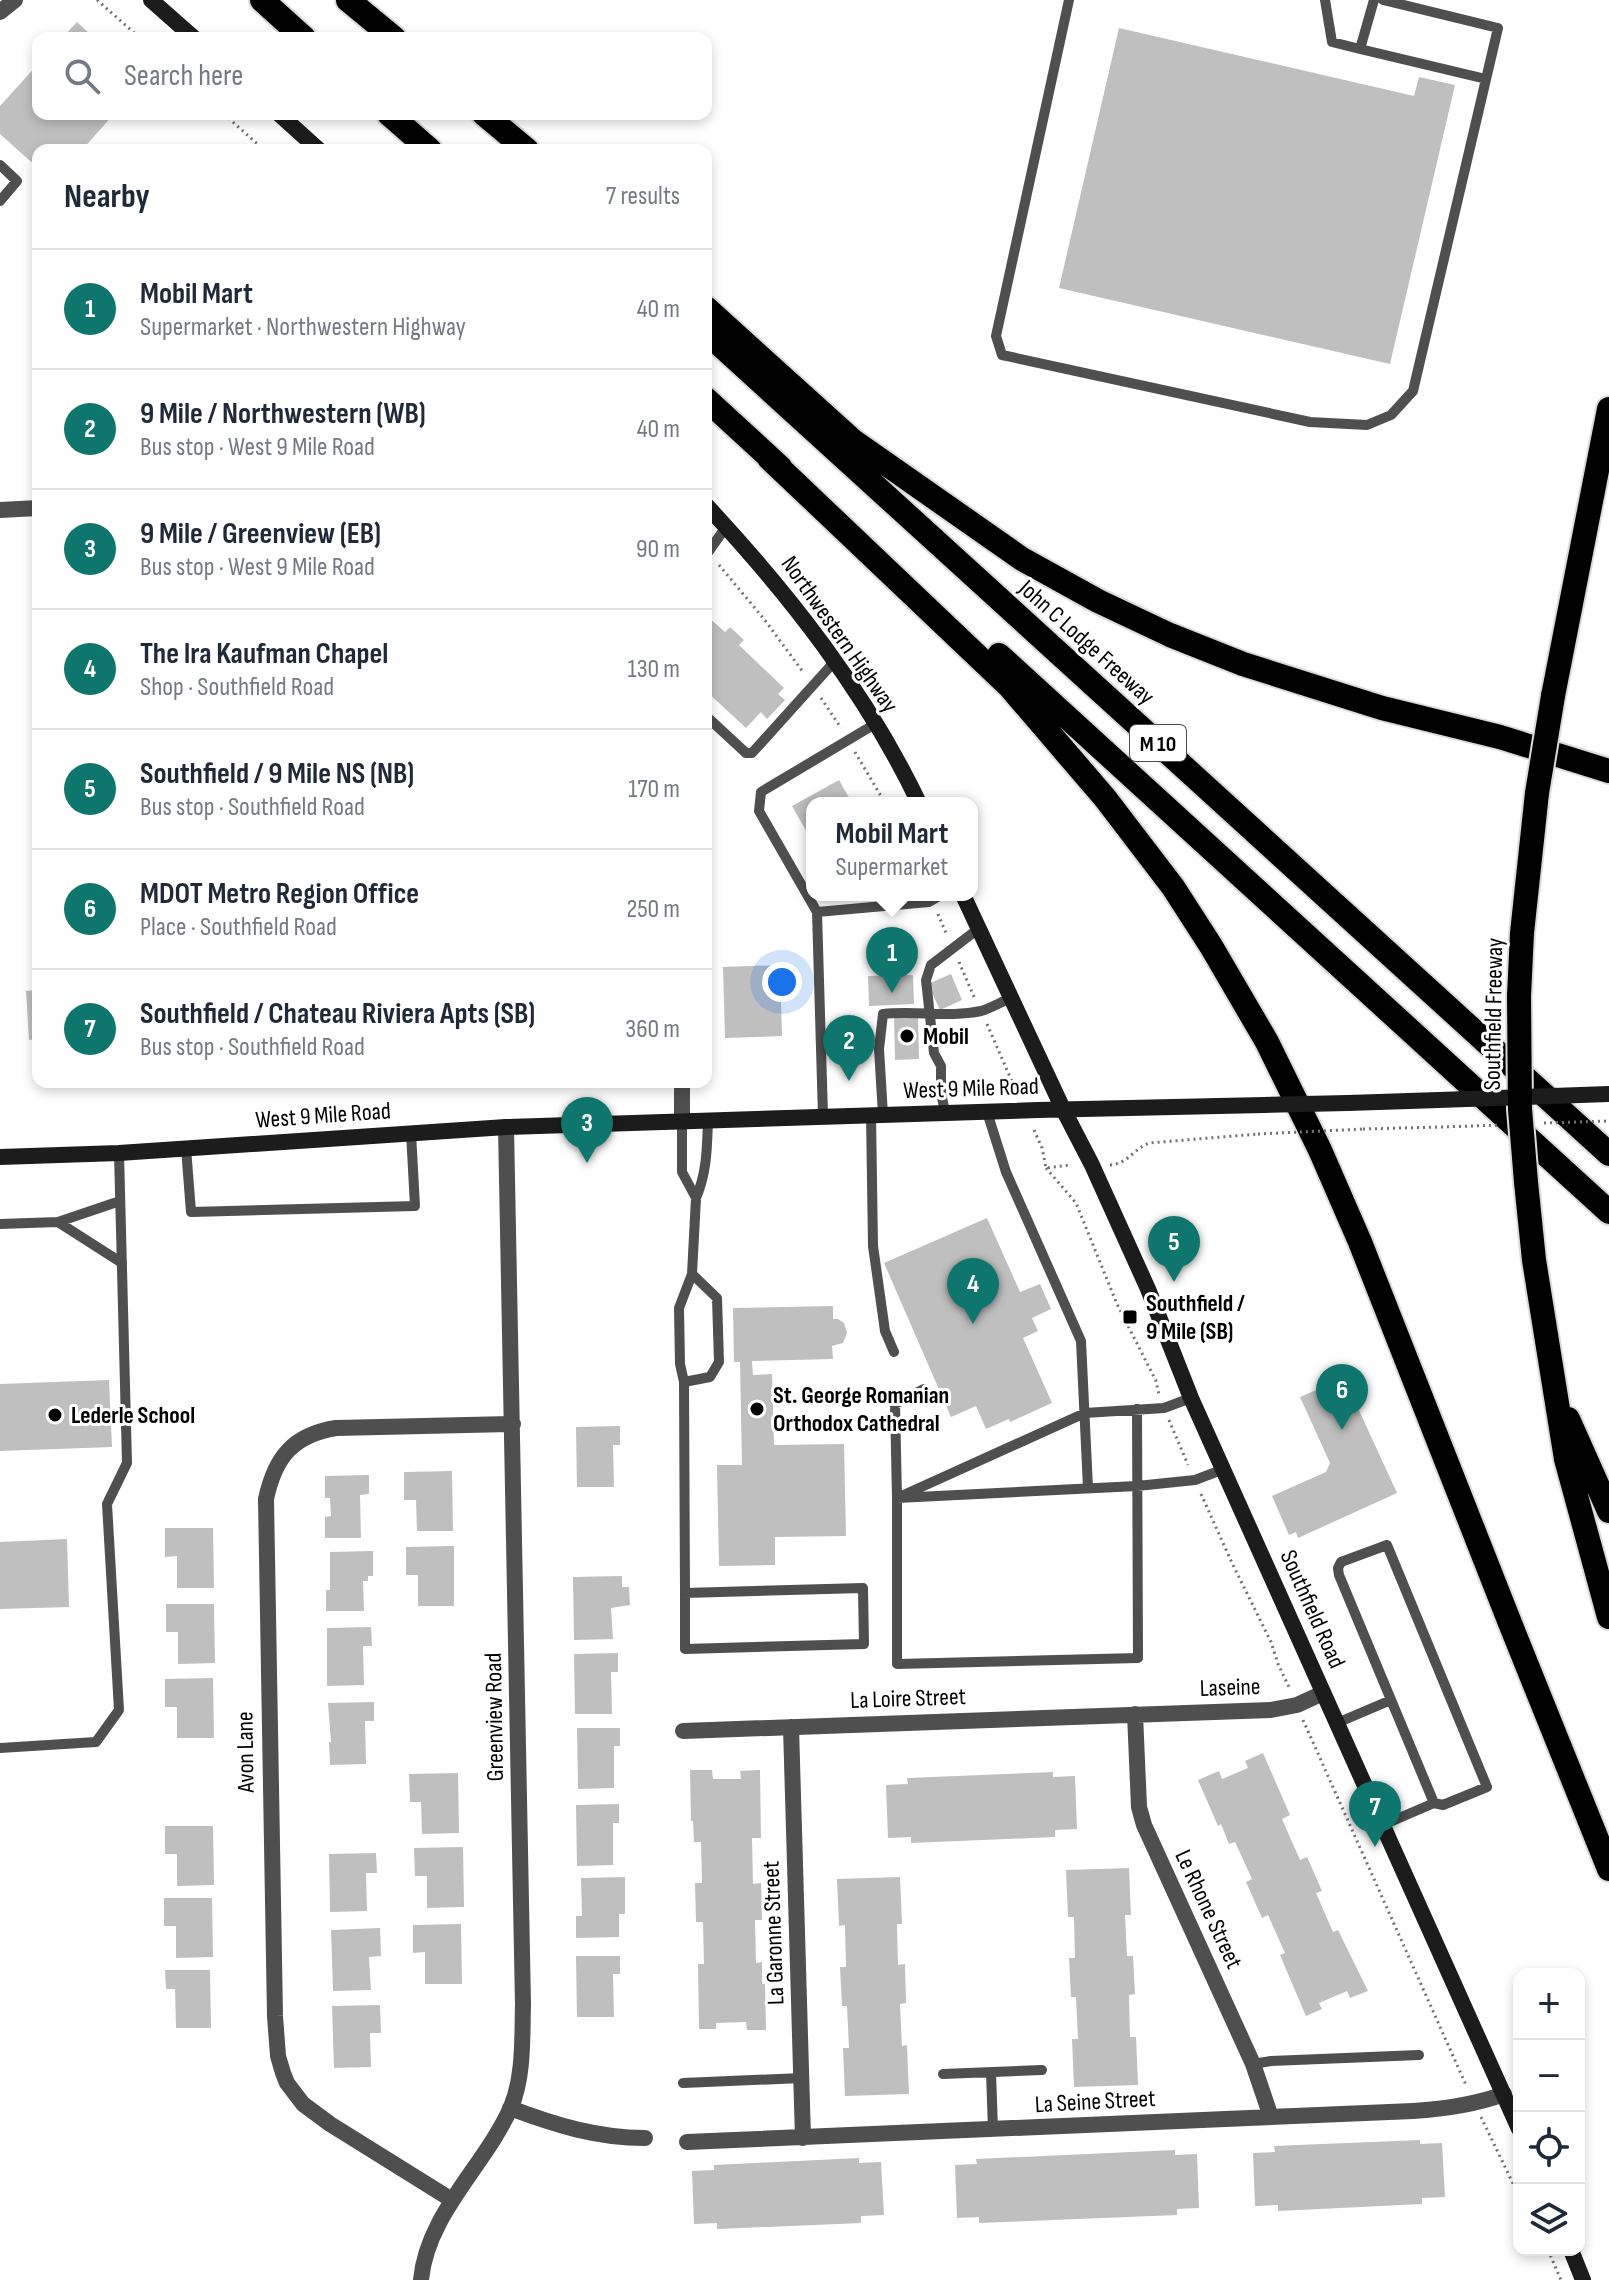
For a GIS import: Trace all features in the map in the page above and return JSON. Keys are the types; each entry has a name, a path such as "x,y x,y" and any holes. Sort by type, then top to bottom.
{"highway":[{"path":"262,0 297,32"},
{"path":"347,0 381,32"},
{"path":"347,0 387,32"},
{"path":"396,120 423,144"},
{"path":"476,120 502,144"},
{"path":"491,120 520,144"},
{"path":"712,313 852,440 1022,559 1098,601 1170,635 1257,669 1382,708 1500,737 1609,771"},
{"name":"John C Lodge Freeway","path":"712,337 1609,1154"},
{"name":"M 10","path":"712,405 769,458 1021,674 1609,1212"},
{"name":"Southfield Freeway","path":"1609,409 1537,793 1522,933 1518,1011 1520,1109 1534,1260 1566,1459 1609,1617"},
{"path":"769,458 1009,686 1105,798 1173,887 1211,946 1267,1042 1320,1150 1609,1869"},
{"path":"1557,1396 1609,1511"}],"main road":[{"path":"151,0 187,32"},
{"path":"286,120 312,144"},
{"name":"Northwestern Highway","path":"712,512 763,566 835,661 916,797"},
{"path":"966,901 1063,1109"},
{"name":"West 9 Mile Road","path":"0,1157 119,1153 506,1127 1609,1094"},
{"name":"Southfield Road","path":"1063,1109 1148,1289 1191,1398 1513,2115"},
{"path":"1573,2256 1583,2280"}],"street":[{"path":"0,12 15,0"},
{"path":"0,510 32,508"},
{"path":"682,1088 682,1121"},
{"name":"Greenview Road","path":"421,2280 427,2251 452,2200 510,2108 521,2062 523,2005 506,1127"},
{"name":"Avon Lane","path":"452,2200 316,2114 295,2094 278,2056 266,1499 269,1484 290,1447 319,1431 513,1424"},
{"name":"Laseine","path":"1135,1714 1279,1709 1323,1693"},
{"name":"La Loire Street","path":"683,1731 1135,1714"},
{"name":"Le Rhone Street","path":"1135,1714 1139,1807 1144,1825 1253,2064 1271,2117"},
{"name":"La Garonne Street","path":"791,1727 803,2138"},
{"name":"La Seine Street","path":"687,2142 1458,2108 1504,2094"},
{"path":"510,2108 580,2131 645,2138"}],"lane":[{"path":"1069,0 996,336 1002,355 1310,422 1367,425 1391,415 1413,391 1498,28 1383,0"},
{"path":"1325,0 1332,42 1486,79"},
{"path":"1360,49 1374,0"},
{"path":"0,165 17,181 0,201"},
{"path":"712,547 726,527"},
{"path":"712,722 746,753 752,753 835,661"},
{"path":"806,893 759,811 761,792 875,724"},
{"path":"811,901 817,912 823,1116"},
{"path":"817,912 910,901"},
{"path":"945,1113 941,1066 934,1053 926,980 931,965 978,929"},
{"path":"894,1352 885,1331 873,1246 879,1049 883,1014 981,1011 1011,998"},
{"path":"987,1112 1006,1172 1081,1341 1088,1488"},
{"path":"685,1593 863,1588 864,1644 685,1649 684,1382 680,1364 679,1308 692,1274 696,1198 706,1164 708,1120"},
{"path":"682,1121 682,1172 696,1198"},
{"path":"186,1148 191,1212 415,1206 411,1133"},
{"path":"0,1748 96,1742 119,1710 107,1504 127,1463 119,1153"},
{"path":"0,1224 58,1222 120,1201"},
{"path":"58,1222 122,1263"},
{"path":"684,1382 710,1377 719,1362 717,1298 692,1274"},
{"path":"924,1389 895,1404 897,1664 1138,1658 1137,1409"},
{"path":"897,1498 1085,1413 1164,1408 1191,1398"},
{"path":"897,1498 1137,1486 1195,1480 1224,1469"},
{"path":"1383,1825 1434,1803 1443,1805 1487,1787 1387,1545 1341,1562 1339,1575 1434,1803"},
{"path":"1337,1723 1391,1700"},
{"path":"1253,2064 1419,2055"},
{"path":"943,2074 1042,2070"},
{"path":"991,2072 993,2130"},
{"path":"683,2083 802,2078"}],"path":[{"path":"97,0 133,32"},
{"path":"231,120 257,144"},
{"path":"712,560 764,619 812,686 881,797"},
{"path":"937,901 953,948 1009,1075"},
{"path":"1115,1165 1149,1143 1258,1134 1441,1127"},
{"path":"1042,1148 1046,1168 1076,1203 1117,1304 1156,1381 1159,1394"},
{"path":"1046,1168 1066,1165"},
{"path":"1168,1419 1190,1467"},
{"path":"1199,1490 1271,1642 1287,1683"},
{"path":"1306,1727 1466,2085"},
{"path":"1482,2120 1513,2184"},
{"path":"1551,2256 1561,2280"}],"building":[{"path":"77,22 88,32 68,32"},
{"path":"1119,28 1414,96 1419,77 1455,85 1390,364 1059,288"},
{"path":"32,71 32,120 109,120 87,144 32,144 32,163 0,134 0,106"},
{"path":"712,620 725,632 730,627 744,640 739,645 784,688 778,694 785,700 767,719 761,712 746,728 712,697"},
{"path":"839,780 849,797 808,797"},
{"path":"806,798 806,830 792,806"},
{"path":"780,965 782,1036 725,1038 723,967"},
{"path":"951,974 962,1000 940,1010 928,984"},
{"path":"913,975 914,1004 869,1006 868,976"},
{"path":"32,990 32,1040 29,1040 26,991"},
{"path":"918,1015 919,1059 895,1060 894,1016"},
{"path":"987,1218 1020,1292 1040,1284 1051,1309 1032,1318 1038,1331 1023,1338 1052,1403 986,1429 976,1406 951,1417 884,1263"},
{"name":"St. George Romanian Orthodox Cathedral","path":"833,1306 833,1319 844,1323 847,1333 843,1343 832,1346 833,1359 752,1361 753,1375 772,1374 774,1445 844,1444 846,1536 775,1537 775,1565 719,1566 717,1465 742,1465 740,1362 734,1362 733,1308"},
{"name":"Lederle School","path":"109,1380 112,1447 0,1451 0,1384"},
{"path":"1339,1380 1341,1384 1346,1382 1397,1493 1298,1538 1296,1532 1289,1535 1272,1496 1326,1472 1330,1463 1300,1397"},
{"path":"620,1426 620,1445 613,1445 614,1487 577,1487 576,1427"},
{"path":"452,1471 453,1531 417,1531 416,1500 404,1500 404,1472"},
{"path":"369,1475 369,1494 360,1495 361,1538 325,1538 325,1517 331,1516 330,1498 325,1498 325,1476"},
{"path":"165,1528 213,1528 214,1588 177,1588 177,1556 165,1557"},
{"path":"67,1539 69,1607 0,1609 0,1542"},
{"path":"454,1546 454,1606 418,1606 418,1575 406,1575 406,1547"},
{"path":"373,1551 373,1576 363,1581 364,1611 326,1611 326,1590 330,1590 330,1552"},
{"path":"622,1576 622,1587 629,1587 630,1605 611,1608 613,1639 574,1640 573,1577"},
{"path":"166,1604 214,1604 215,1663 178,1664 178,1632 166,1632"},
{"path":"371,1627 372,1646 363,1646 364,1685 327,1686 327,1628"},
{"path":"618,1653 618,1672 611,1672 612,1714 575,1714 574,1654"},
{"path":"213,1678 214,1738 177,1738 177,1707 165,1707 165,1679"},
{"path":"374,1702 374,1721 365,1721 366,1764 330,1765 328,1703"},
{"path":"577,1728 620,1728 620,1746 614,1746 614,1788 578,1789"},
{"path":"1263,1753 1290,1815 1282,1819 1300,1860 1307,1857 1322,1891 1316,1893 1333,1932 1338,1930 1368,1991 1350,1998 1347,1991 1319,2003 1322,2009 1306,2016 1280,1955 1285,1953 1268,1915 1262,1918 1246,1882 1252,1879 1235,1842 1229,1844 1221,1824 1218,1826 1198,1780 1219,1771 1222,1779 1248,1768 1245,1761"},
{"path":"690,1770 712,1770 713,1779 741,1779 740,1771 760,1770 761,1838 752,1838 753,1884 761,1883 762,1920 755,1920 756,1963 762,1962 766,2030 747,2030 746,2022 716,2023 716,2029 699,2029 698,1964 704,1964 703,1922 696,1922 695,1883 702,1883 701,1842 694,1842"},
{"path":"1053,1772 1053,1777 1075,1776 1077,1829 1055,1830 1055,1837 911,1843 911,1837 888,1838 886,1785 908,1784 907,1778"},
{"path":"458,1773 459,1833 422,1834 421,1802 410,1802 409,1774"},
{"path":"619,1804 619,1823 613,1823 613,1865 577,1866 576,1805"},
{"path":"165,1826 213,1826 214,1885 177,1886 177,1854 165,1854"},
{"path":"463,1847 464,1907 427,1908 427,1876 415,1876 414,1848"},
{"path":"376,1853 377,1873 366,1873 367,1911 330,1912 329,1854"},
{"path":"1129,1868 1131,1915 1125,1915 1127,1956 1133,1956 1135,1994 1129,1995 1130,2037 1136,2037 1138,2085 1074,2087 1072,2039 1078,2039 1076,1997 1071,1997 1069,1958 1075,1958 1074,1917 1068,1917 1066,1870"},
{"path":"625,1877 625,1914 619,1914 619,1937 576,1938 576,1916 582,1916 581,1878"},
{"path":"900,1877 902,1924 897,1924 898,1965 905,1964 906,2003 900,2004 902,2046 907,2045 909,2094 845,2096 843,2048 849,2048 847,2006 842,2006 840,1967 846,1967 845,1925 839,1926 837,1879"},
{"path":"164,1898 212,1898 213,1957 176,1958 176,1926 164,1926"},
{"path":"461,1924 462,1984 425,1984 425,1952 413,1953 413,1925"},
{"path":"380,1928 381,1956 369,1957 371,1990 333,1991 331,1930"},
{"path":"576,1956 620,1956 620,1974 613,1974 614,2017 577,2017"},
{"path":"165,1970 210,1970 211,2028 176,2028 175,1989 166,1989"},
{"path":"380,2005 381,2033 370,2033 371,2067 334,2068 332,2006"},
{"path":"1420,2140 1420,2144 1442,2143 1445,2197 1422,2198 1422,2204 1278,2211 1278,2205 1255,2206 1253,2153 1275,2152 1274,2146"},
{"path":"1175,2150 1175,2155 1197,2154 1199,2208 1177,2209 1177,2215 979,2223 979,2217 957,2218 955,2165 977,2164 976,2159"},
{"path":"859,2158 859,2163 881,2162 884,2215 861,2216 861,2223 717,2229 717,2223 694,2224 692,2171 714,2170 714,2165"}],"place":[{"name":"Mobil Mart","path":"892,993"},
{"name":"Mobil","path":"907,1036"},
{"name":"9 Mile / Northwestern (WB)","path":"849,1081"},
{"name":"9 Mile / Greenview (EB)","path":"587,1163"},
{"name":"Southfield / 9 Mile NS (NB)","path":"1174,1282"},
{"name":"Southfield / 9 Mile (SB)","path":"1130,1317"},
{"name":"The Ira Kaufman Chapel","path":"973,1324"},
{"name":"St. George Romanian Orthodox Cathedral","path":"757,1409"},
{"name":"Lederle School","path":"55,1415"},
{"name":"MDOT Metro Region Office","path":"1342,1430"},
{"name":"Southfield / Chateau Riviera Apts (SB)","path":"1375,1847"}]}
